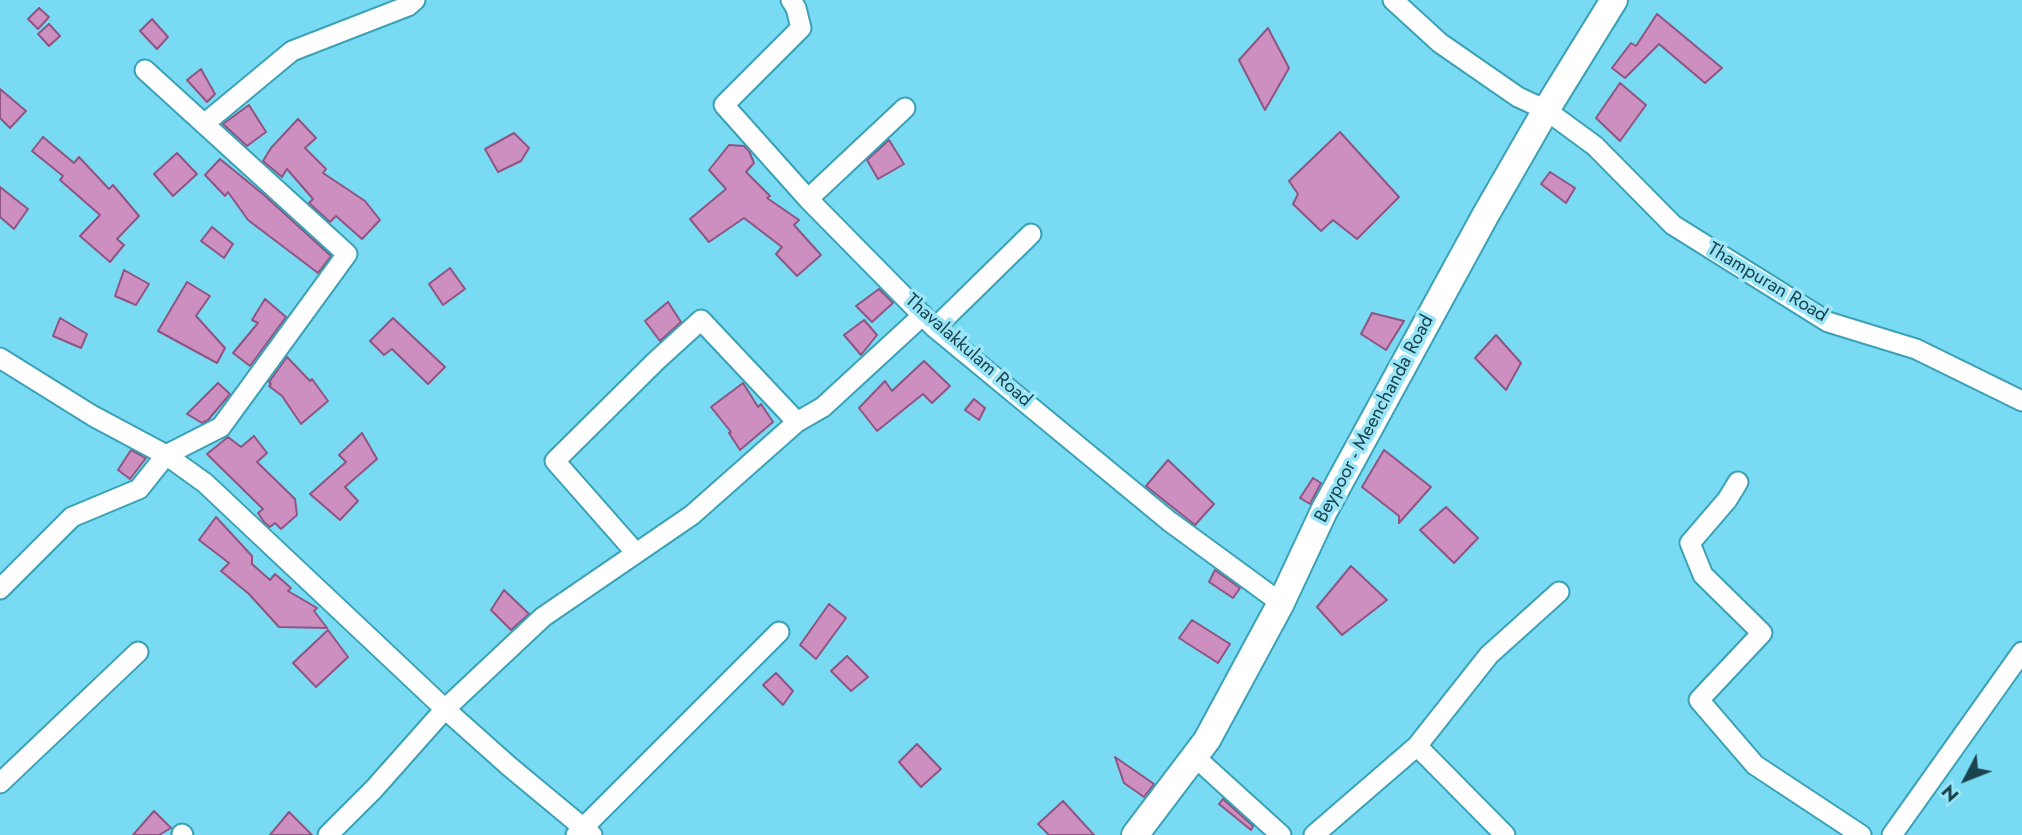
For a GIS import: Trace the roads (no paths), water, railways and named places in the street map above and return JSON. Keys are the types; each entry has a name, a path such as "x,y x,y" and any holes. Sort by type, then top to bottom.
{"main road":[{"name":"Beypoor - Meenchanda Road","path":"1135,835 1207,740 1281,603 1324,511 1485,216 1614,0"}],"street":[{"path":"204,124 292,51 408,6 415,0"},
{"name":"Thavalakkulam Road","path":"791,0 801,28 724,106 808,199 929,322 1169,521 1281,603"},
{"name":"Thampuran Road","path":"1393,0 1440,43 1518,97 1546,110 1595,146 1673,225 1828,322 1916,349 2022,401"},
{"path":"0,589 72,517 139,489 166,455 221,426 346,254 145,70"},
{"path":"808,199 905,108"},
{"path":"328,835 374,789 445,709 543,617 692,515 797,422 823,407 929,322 1031,234"},
{"path":"636,553 555,461 701,320 797,422"},
{"path":"0,358 93,416 166,455 205,483 445,709 584,832 779,632"},
{"path":"1738,482 1727,500 1690,543 1703,575 1762,633 1699,700 1755,765 1861,835"},
{"path":"1314,835 1417,746 1489,655 1559,592"},
{"path":"0,783 138,652"},
{"path":"1892,835 2022,652"},
{"path":"1417,746 1505,835"},
{"path":"1195,757 1281,835"}]}
